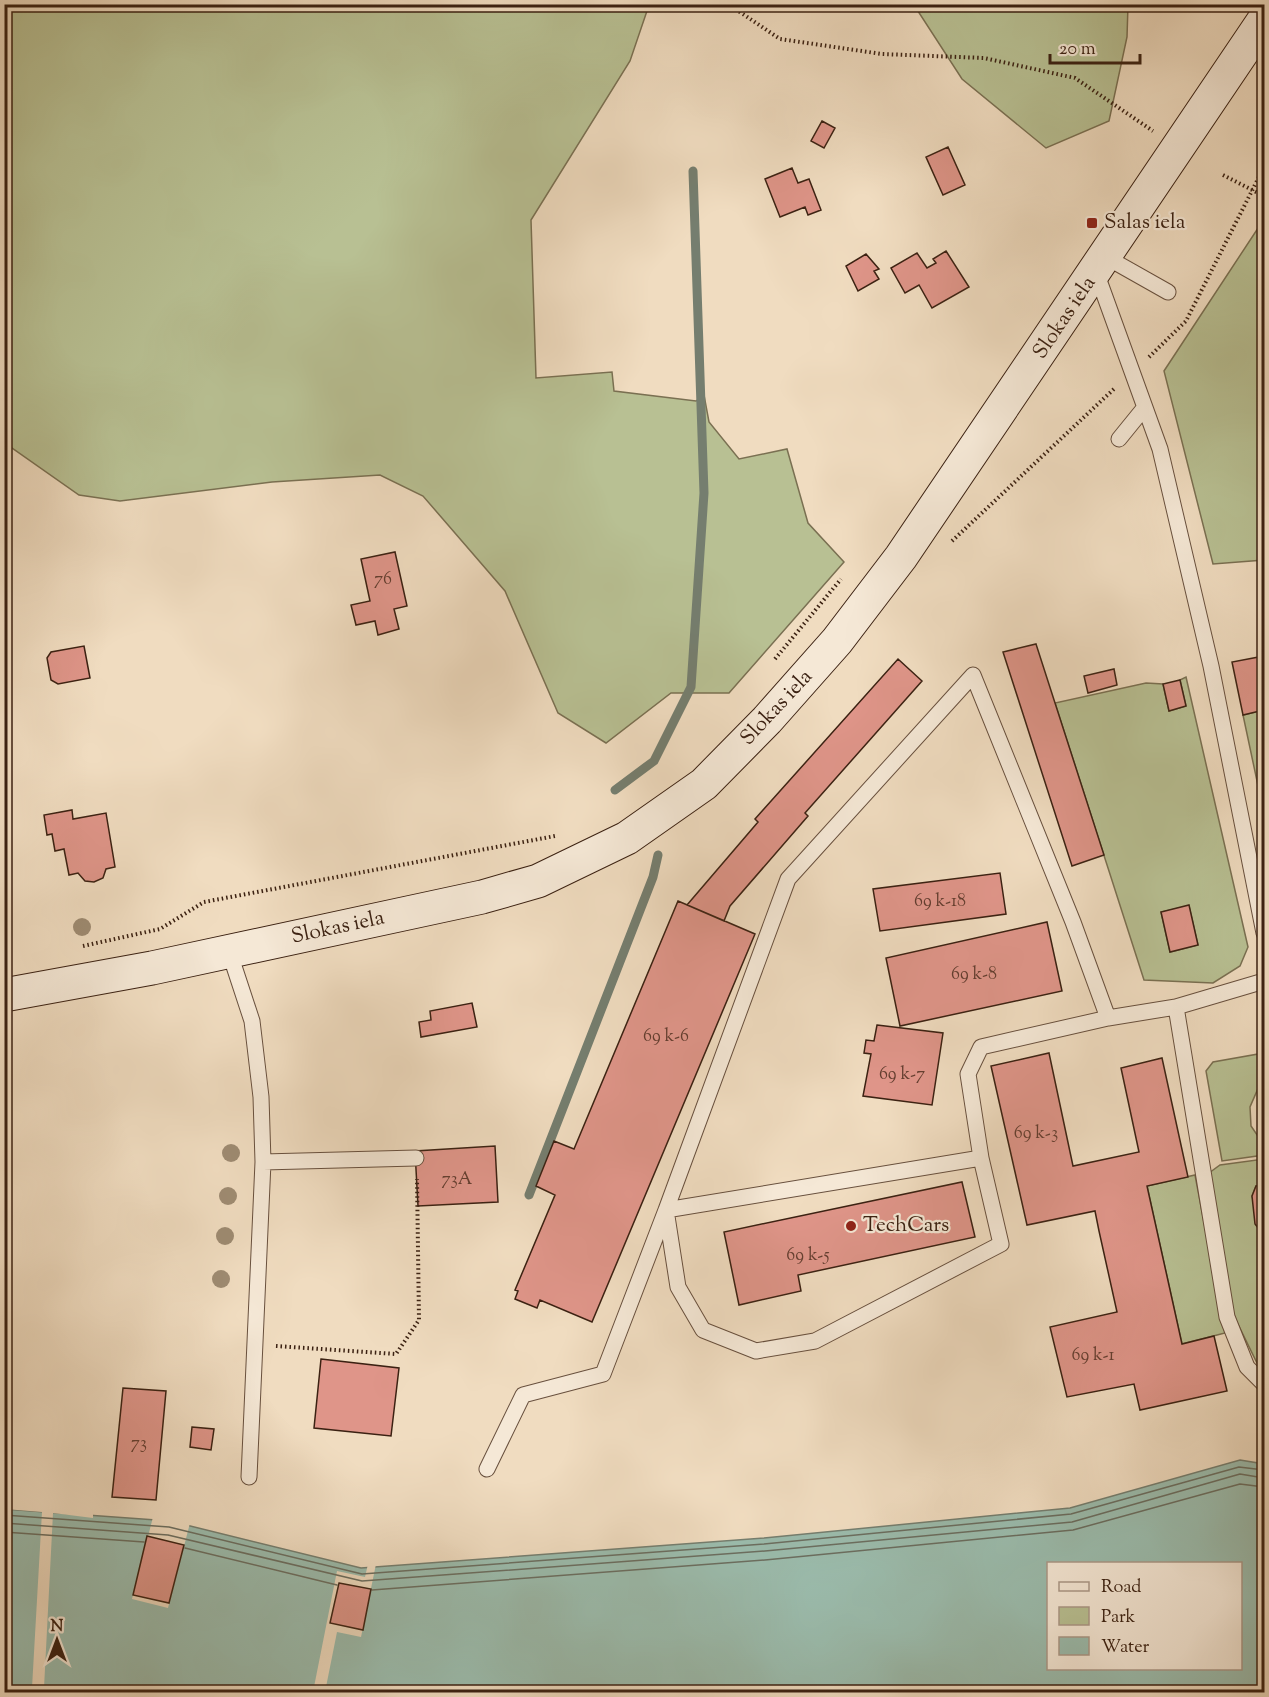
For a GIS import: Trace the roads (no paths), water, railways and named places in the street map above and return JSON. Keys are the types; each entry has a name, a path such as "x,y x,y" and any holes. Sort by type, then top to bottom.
{"main road":[{"name":"Slokas iela","path":"4,995 229,951 482,897 538,880 627,838 704,784 767,720 844,632 901,557 1101,265 1264,20"}],"lane":[{"path":"1101,265 1168,292"},
{"path":"1101,265 1132,372 1160,449 1211,666 1264,933"},
{"path":"1119,439 1145,407"},
{"path":"487,1469 523,1395 603,1374 788,879 973,675 1073,922 1108,1018"},
{"path":"229,951 252,1021 261,1097 263,1162 249,1477"},
{"path":"666,1209 678,1287 703,1330 756,1351 815,1341 1001,1244 981,1158 968,1074 981,1047 1108,1018 1176,1007 1264,981"},
{"path":"1176,1007 1227,1317 1247,1367 1264,1384"},
{"path":"263,1162 416,1158"},
{"path":"666,1209 981,1158"}],"water":[{"path":"1240,1460 1264,1464 1264,1692 5,1692 4,1509 170,1521 361,1568 764,1538 1070,1508"}],"waterway":[{"path":"615,790 654,761 691,687 704,493 693,171"},
{"path":"529,1195 653,877 658,855"}],"place":[{"name":"Salas iela","path":"1092,223"},
{"name":"TechCars","path":"851,1226"}]}
